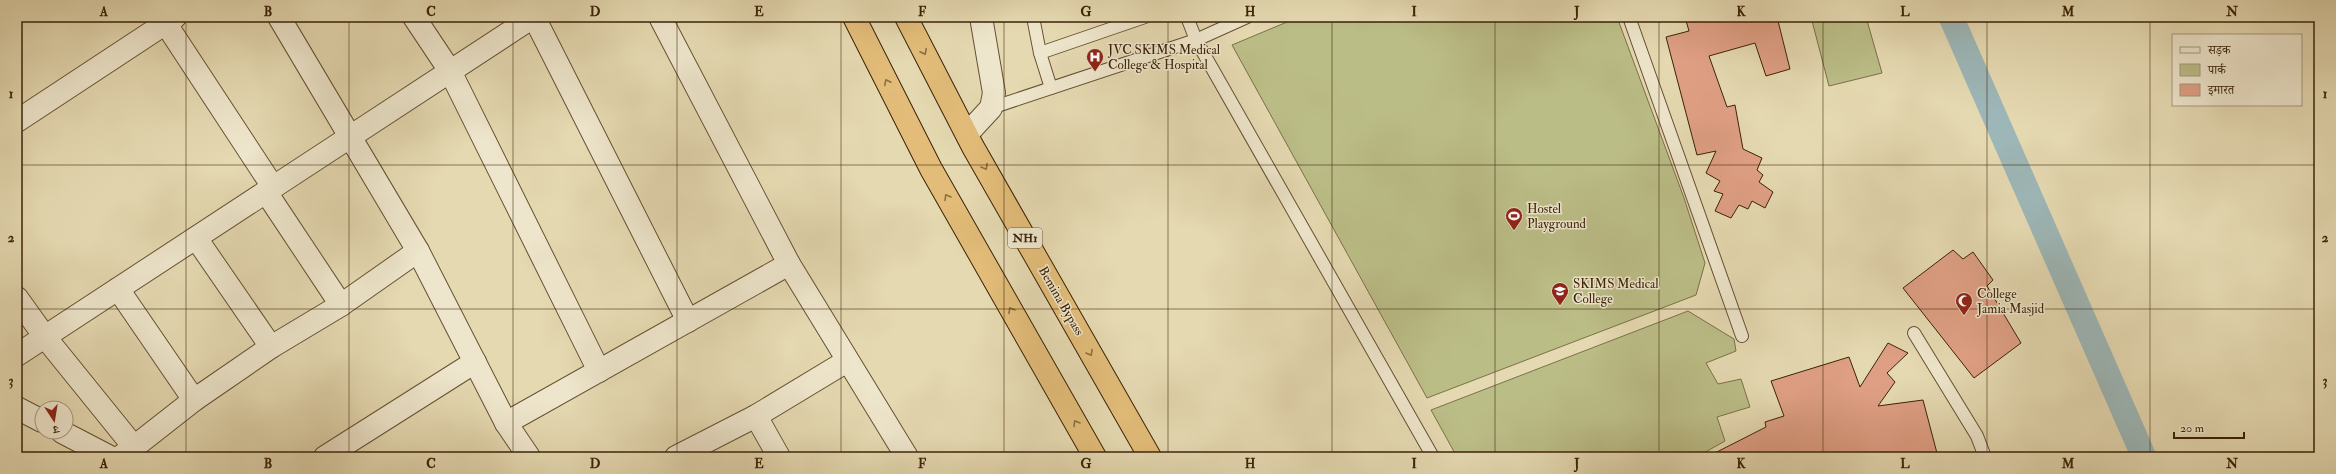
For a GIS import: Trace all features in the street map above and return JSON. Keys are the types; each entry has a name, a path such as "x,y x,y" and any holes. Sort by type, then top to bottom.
{"highway":[{"path":"854,17 931,169 1095,457"},
{"name":"Bemina Bypass","path":"906,17 967,134 1150,457"}],"street":[{"path":"280,17 352,136 418,250 506,423 529,457"},
{"path":"414,17 450,71 599,371"},
{"path":"17,355 533,17 688,321"},
{"path":"660,17 789,264 907,457"},
{"path":"967,134 991,108 994,93 981,17"},
{"path":"17,121 170,20 270,189 341,305"},
{"path":"196,238 271,348"},
{"path":"17,298 127,452 194,400 271,348 341,305 418,250"},
{"path":"506,423 789,264"},
{"path":"118,289 194,400"},
{"path":"676,457 756,416 847,361"},
{"path":"325,457 476,362"},
{"path":"17,408 34,417"},
{"path":"756,416 779,457"},
{"path":"74,438 110,457"}],"lane":[{"path":"1033,17 1040,53 1051,88"},
{"path":"1040,53 1111,23 1145,17"},
{"path":"1187,17 1196,40 1433,457"},
{"path":"991,108 1196,40 1247,17"},
{"path":"1629,17 1742,336"},
{"path":"1914,333 1977,436 1985,457"}],"green space":[{"name":"Hostel Playground","path":"1299,17 1617,17 1684,198 1705,263 1696,295 1427,398 1232,45"},
{"path":"1811,17 1866,17 1882,73 1829,86"},
{"path":"1688,311 1734,339 1736,351 1706,363 1718,384 1741,379 1750,407 1717,417 1725,441 1700,455 1701,457 1457,457 1431,410"}],"building":[{"path":"1685,17 1777,17 1790,69 1766,76 1755,43 1709,56 1727,107 1735,105 1743,149 1762,158 1757,170 1763,175 1759,182 1773,192 1765,208 1752,201 1748,209 1739,205 1731,218 1715,211 1723,194 1714,191 1720,181 1706,173 1716,151 1697,155 1666,37 1689,31"},
{"name":"College Jamia Masjid","path":"1953,250 1963,259 1973,252 1993,280 1987,286 2021,343 1974,378 1903,288"},
{"path":"1888,343 1908,353 1887,373 1895,382 1878,406 1923,400 1938,457 1788,457 1787,454 1772,457 1707,457 1766,427 1765,422 1784,416 1771,381 1849,357 1860,387"}],"waterway":[{"path":"1951,17 2144,457"}],"place":[{"name":"JVC SKIMS Medical College & Hospital","path":"1095,72"},
{"name":"Hostel Playground","path":"1514,231"},
{"name":"SKIMS Medical College","path":"1560,306"},
{"name":"College Jamia Masjid","path":"1964,316"}]}
